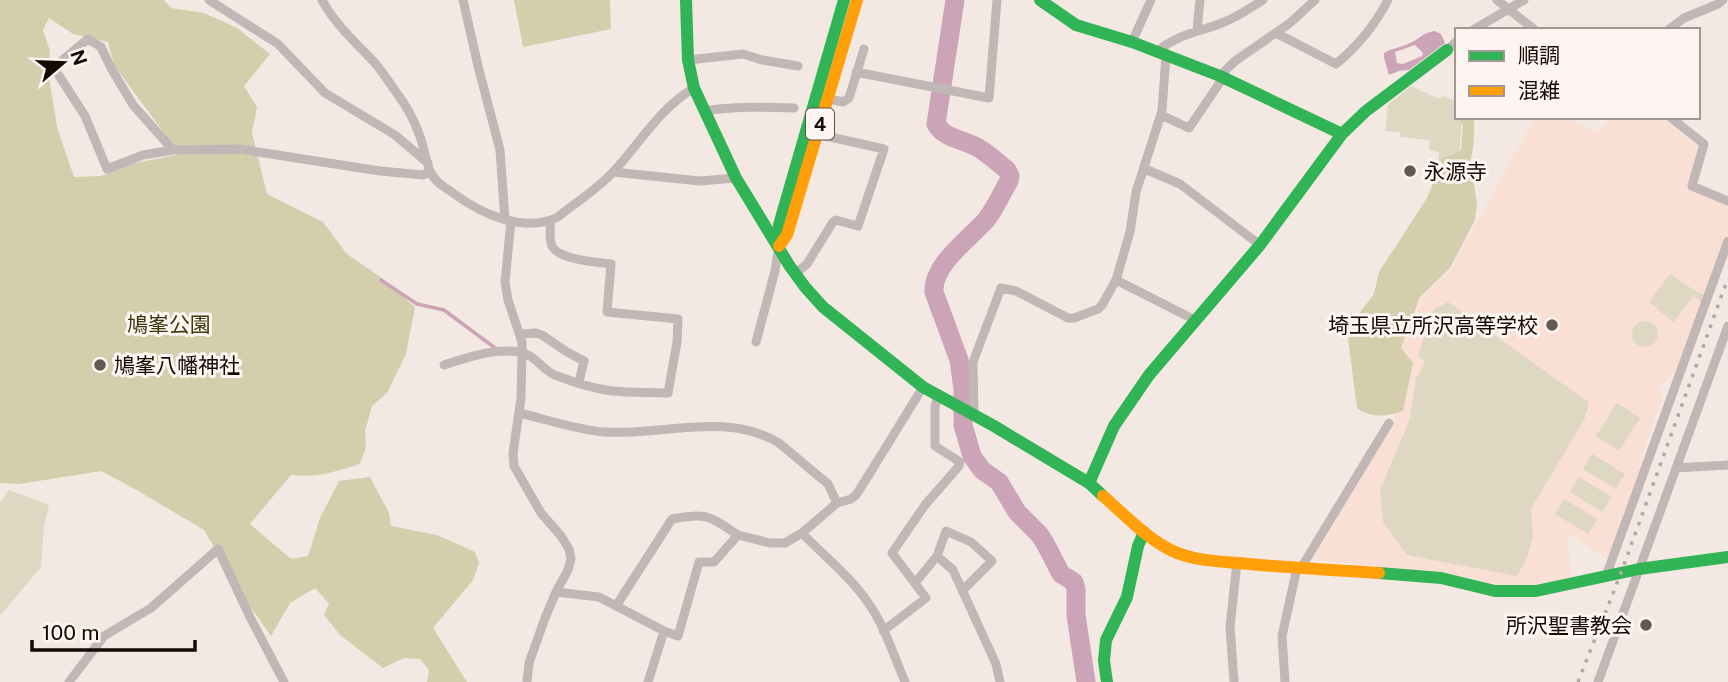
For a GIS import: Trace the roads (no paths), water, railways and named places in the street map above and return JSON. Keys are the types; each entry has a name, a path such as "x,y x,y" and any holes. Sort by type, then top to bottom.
{"street":[{"path":"209,0 278,44 326,93 395,135 429,168 439,182 465,202 508,221 530,223 558,217 613,172 659,117 694,88"},
{"path":"322,0 331,17 376,64 398,94 420,135 429,168"},
{"path":"463,0 500,150 508,221 505,282 520,334 522,352 514,466 541,513 569,549 570,559 568,570 556,592 529,663 527,682"},
{"path":"686,0 688,60 694,88 736,178 805,288 824,307 923,387 1089,483 1166,548 1182,555 1207,560 1417,575 1510,592 1548,589 1639,569 1728,557"},
{"name":"4","path":"779,246 779,225 844,0"},
{"name":"4","path":"779,246 787,235 857,0"},
{"path":"856,72 989,97 997,0"},
{"path":"1040,0 1076,24 1132,42 1222,77 1342,134"},
{"path":"1132,42 1151,0"},
{"path":"1197,30 1200,0"},
{"path":"972,414 973,362 1000,288 1016,291 1068,318 1074,318 1098,309 1116,280 1130,232 1136,192 1161,115 1164,46 1197,30 1227,21 1263,0"},
{"path":"1161,115 1189,128 1235,61 1290,23 1315,0"},
{"path":"1276,33 1336,64 1366,34 1388,0"},
{"path":"1497,0 1533,28"},
{"path":"1476,28 1524,0"},
{"path":"1671,28 1684,18 1723,0"},
{"path":"173,150 132,105 101,47 88,38 58,64 57,71 85,116 107,169 143,155 173,150 239,149 380,171 423,175 429,168"},
{"path":"1089,483 1114,426 1149,375 1260,245 1342,134 1366,111 1452,45"},
{"path":"829,99 843,102 849,98 863,49"},
{"path":"688,60 743,54 798,66"},
{"path":"704,111 750,107 794,108"},
{"path":"1673,119 1704,144 1692,186 1728,201"},
{"path":"795,274 807,264 833,222 836,220 858,226 884,149 817,134"},
{"path":"1145,169 1180,184 1260,245"},
{"path":"613,172 700,181 736,178"},
{"path":"444,365 500,351 522,352 530,355 551,373 579,382 612,391 668,393 678,319 607,312 611,264 573,259 555,250 551,243 550,220"},
{"path":"1606,576 1728,241"},
{"path":"756,342 779,246"},
{"path":"1116,280 1195,320"},
{"path":"1598,682 1728,326"},
{"path":"520,334 536,332 584,360 579,382"},
{"path":"616,606 673,519 702,515 738,535 778,544 802,533 837,502 851,499 923,387"},
{"path":"883,631 926,598 892,553 925,505 959,466 960,462 935,446 935,407 944,398"},
{"path":"519,413 603,432 706,426 746,431 779,443 828,484 837,502"},
{"path":"1285,682 1282,636 1299,568 1389,423"},
{"path":"1676,468 1728,465"},
{"path":"915,583 937,556 946,531 971,542 992,561 962,591"},
{"path":"1107,682 1103,665 1106,640 1130,590 1134,558 1144,532"},
{"path":"802,533 842,572 870,605 905,682"},
{"path":"556,592 599,597 678,636 699,562 714,562 738,535"},
{"path":"69,682 104,636 151,608 218,549 284,682"},
{"path":"937,556 953,570 996,664 1000,682"},
{"path":"1234,682 1230,627 1237,562"},
{"path":"648,682 664,631"}],"waterway":[{"path":"955,0 936,124 950,136 984,151 1007,170 1010,176 989,216 945,262 935,282 934,292 959,360 963,389 963,425 972,456 982,470 999,482 1017,512 1039,534 1061,574 1074,582 1086,682"},
{"path":"381,280 417,304 444,310 495,348"}],"railway":[{"path":"1578,682 1621,573 1728,278"}],"place":[{"name":"永源寺","path":"1410,171"},
{"name":"埼玉県立所沢高等学校","path":"1552,325"},
{"name":"鳩峯八幡神社","path":"100,365"},
{"name":"所沢聖書教会","path":"1646,625"}],"park label":[{"name":"鳩峯公園","path":"169,324"}]}
